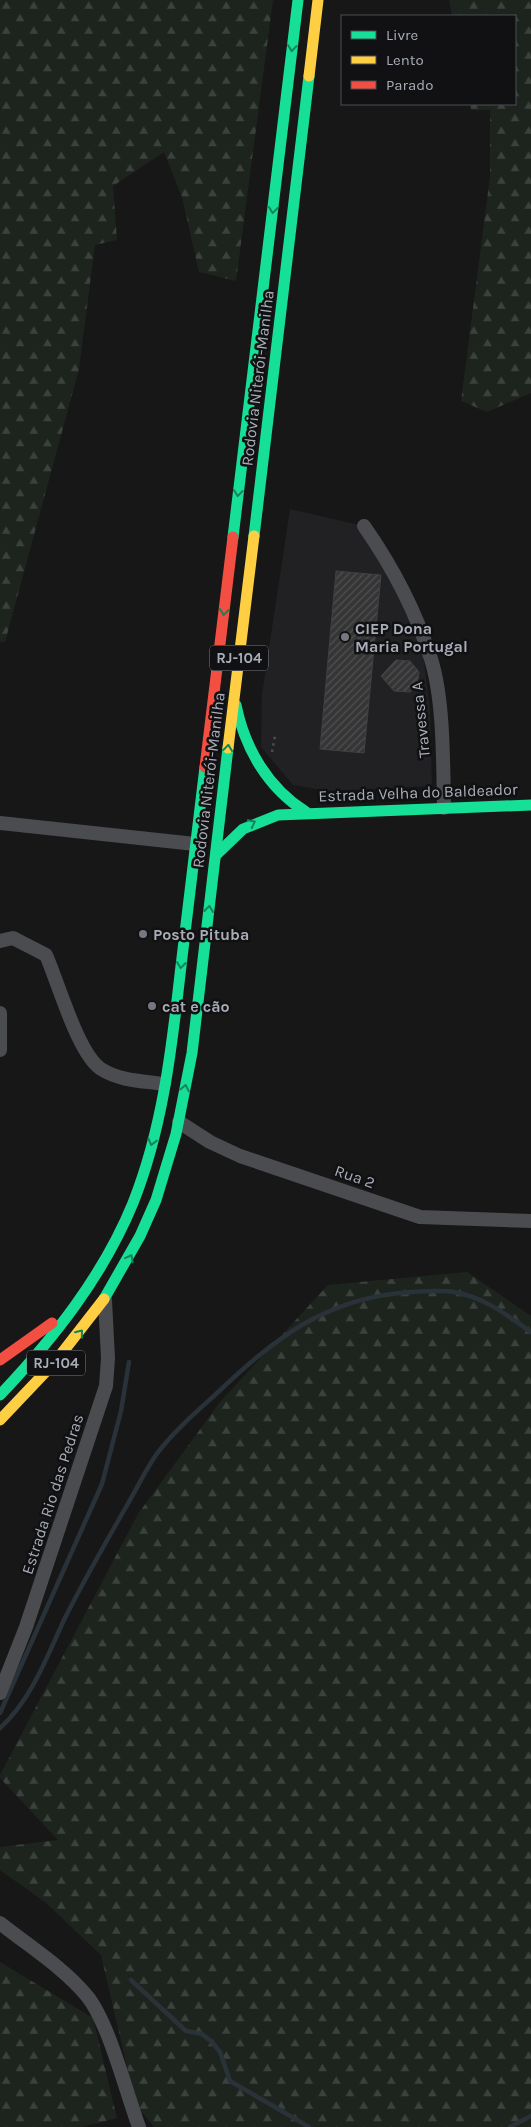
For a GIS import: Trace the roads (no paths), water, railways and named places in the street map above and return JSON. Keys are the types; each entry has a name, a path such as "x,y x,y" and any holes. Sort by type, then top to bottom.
{"main road":[{"name":"Rodovia Niterói-Manilha","path":"0,1395 43,1349 79,1301 104,1263 128,1215 145,1171 164,1084 171,1046 298,0"},
{"name":"Rodovia Niterói-Manilha","path":"0,1420 50,1370 105,1300 154,1208 179,1122 192,1053 318,0"},
{"name":"Estrada Velha do Baldeador","path":"234,692 237,716 255,756 279,792 292,805 306,812"},
{"name":"Estrada Velha do Baldeador","path":"216,855 230,837 260,819 306,812 531,805"},
{"path":"0,1360 40,1332 79,1301"}],"street":[{"name":"Travessa A","path":"364,526 389,565 414,613 432,661 442,740 444,808"},
{"path":"0,823 195,844"},
{"path":"0,941 13,938 46,955 80,1043 99,1068 118,1077 164,1084"},
{"path":"0,1013 0,1050"},
{"name":"Rua 2","path":"179,1122 210,1142 240,1156 420,1217 531,1221"},
{"name":"Estrada Rio das Pedras","path":"0,1693 26,1627 106,1386 108,1358 105,1300"},
{"path":"0,1923 68,1977 88,1996 99,2014 139,2127"}],"waterway":[{"path":"0,1728 11,1717 30,1690 80,1590 156,1455 169,1439 237,1374 281,1339 304,1324 353,1302 381,1296 433,1291 465,1294 485,1302 531,1332"},
{"path":"0,1713 102,1484 121,1411 129,1362"},
{"path":"131,1980 186,2031 202,2034 212,2042 220,2052 230,2081 309,2127"},
{"path":"510,2127 531,2116"}],"place":[{"name":"CIEP Dona Maria Portugal","path":"345,637"},
{"name":"Posto Pituba","path":"143,934"},
{"name":"cat e cão","path":"152,1006"}]}
